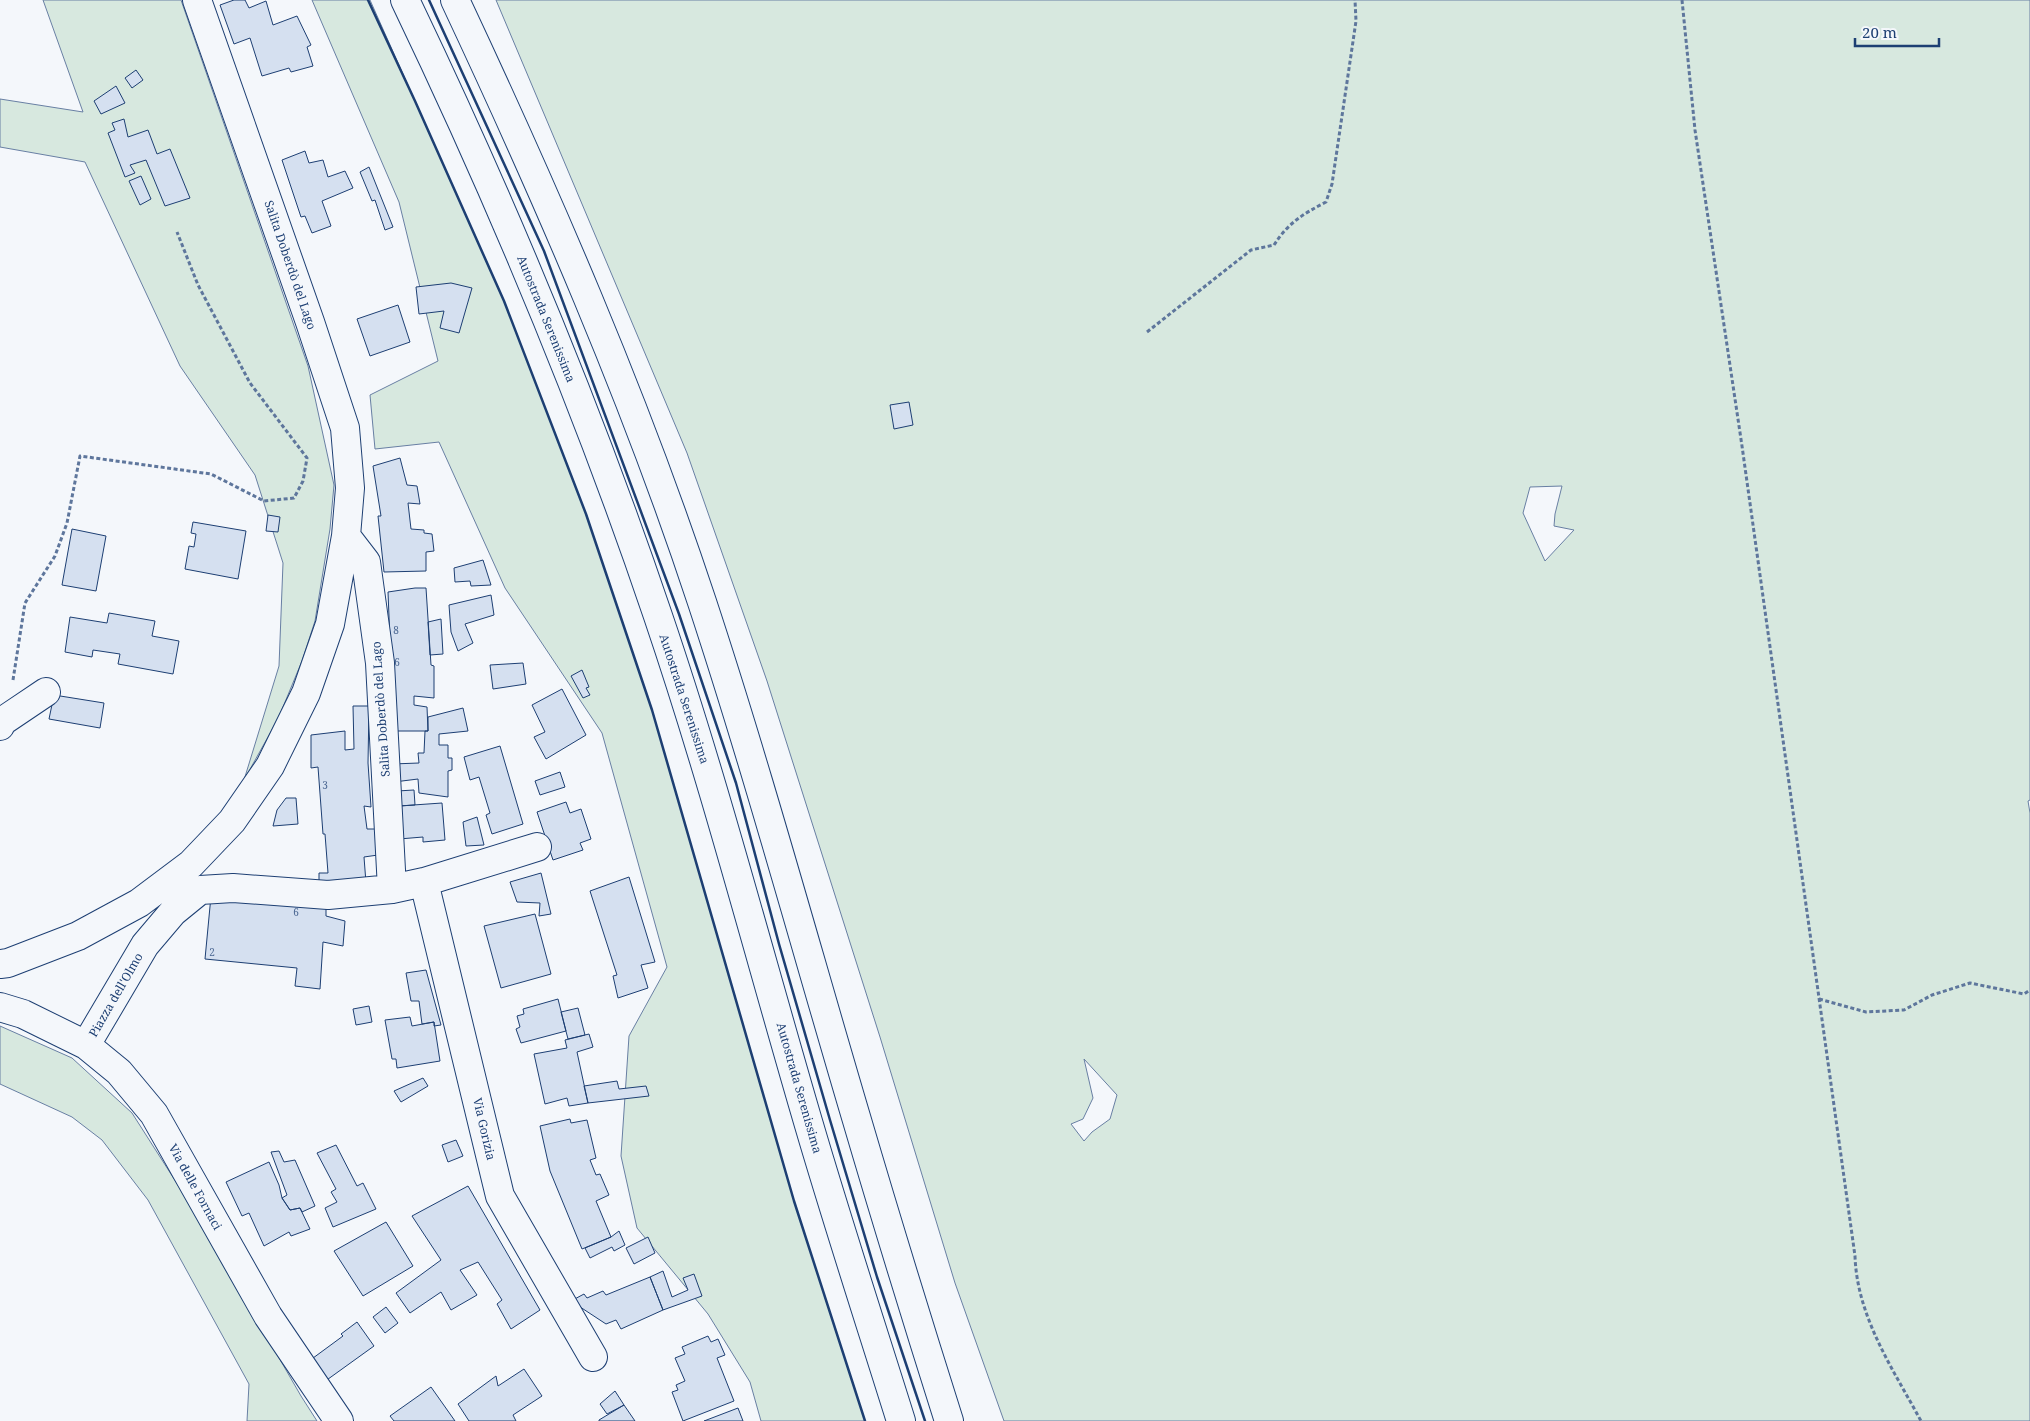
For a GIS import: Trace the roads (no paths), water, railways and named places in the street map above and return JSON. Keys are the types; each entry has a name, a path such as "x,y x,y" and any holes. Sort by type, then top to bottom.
{"main road":[{"name":"Salita Doberdò del Lago","path":"0,964 8,963 78,936 138,903 190,864 232,821 270,766 306,693 330,624 346,536 350,488 345,428 307,312 197,0"},
{"name":"Autostrada Serenissima","path":"405,0 439,71 522,258 599,452 658,617 753,925 809,1125 901,1421"},
{"path":"455,0 566,248 641,432 701,600 755,770 900,1267 949,1421"},
{"name":"Salita Doberdò del Lago","path":"346,536 366,562 380,663 392,888"},
{"path":"0,726 0,723 46,692"},
{"path":"392,888 424,882 536,848"},
{"name":"Via Gorizia","path":"424,882 500,1196 593,1356"},
{"name":"Piazza dell'Olmo","path":"86,1045 145,945 173,912 200,890 233,888 328,895 392,888"},
{"name":"Via delle Fornaci","path":"0,1007 23,1014 86,1045 119,1072 154,1114 268,1316 339,1421"}]}
